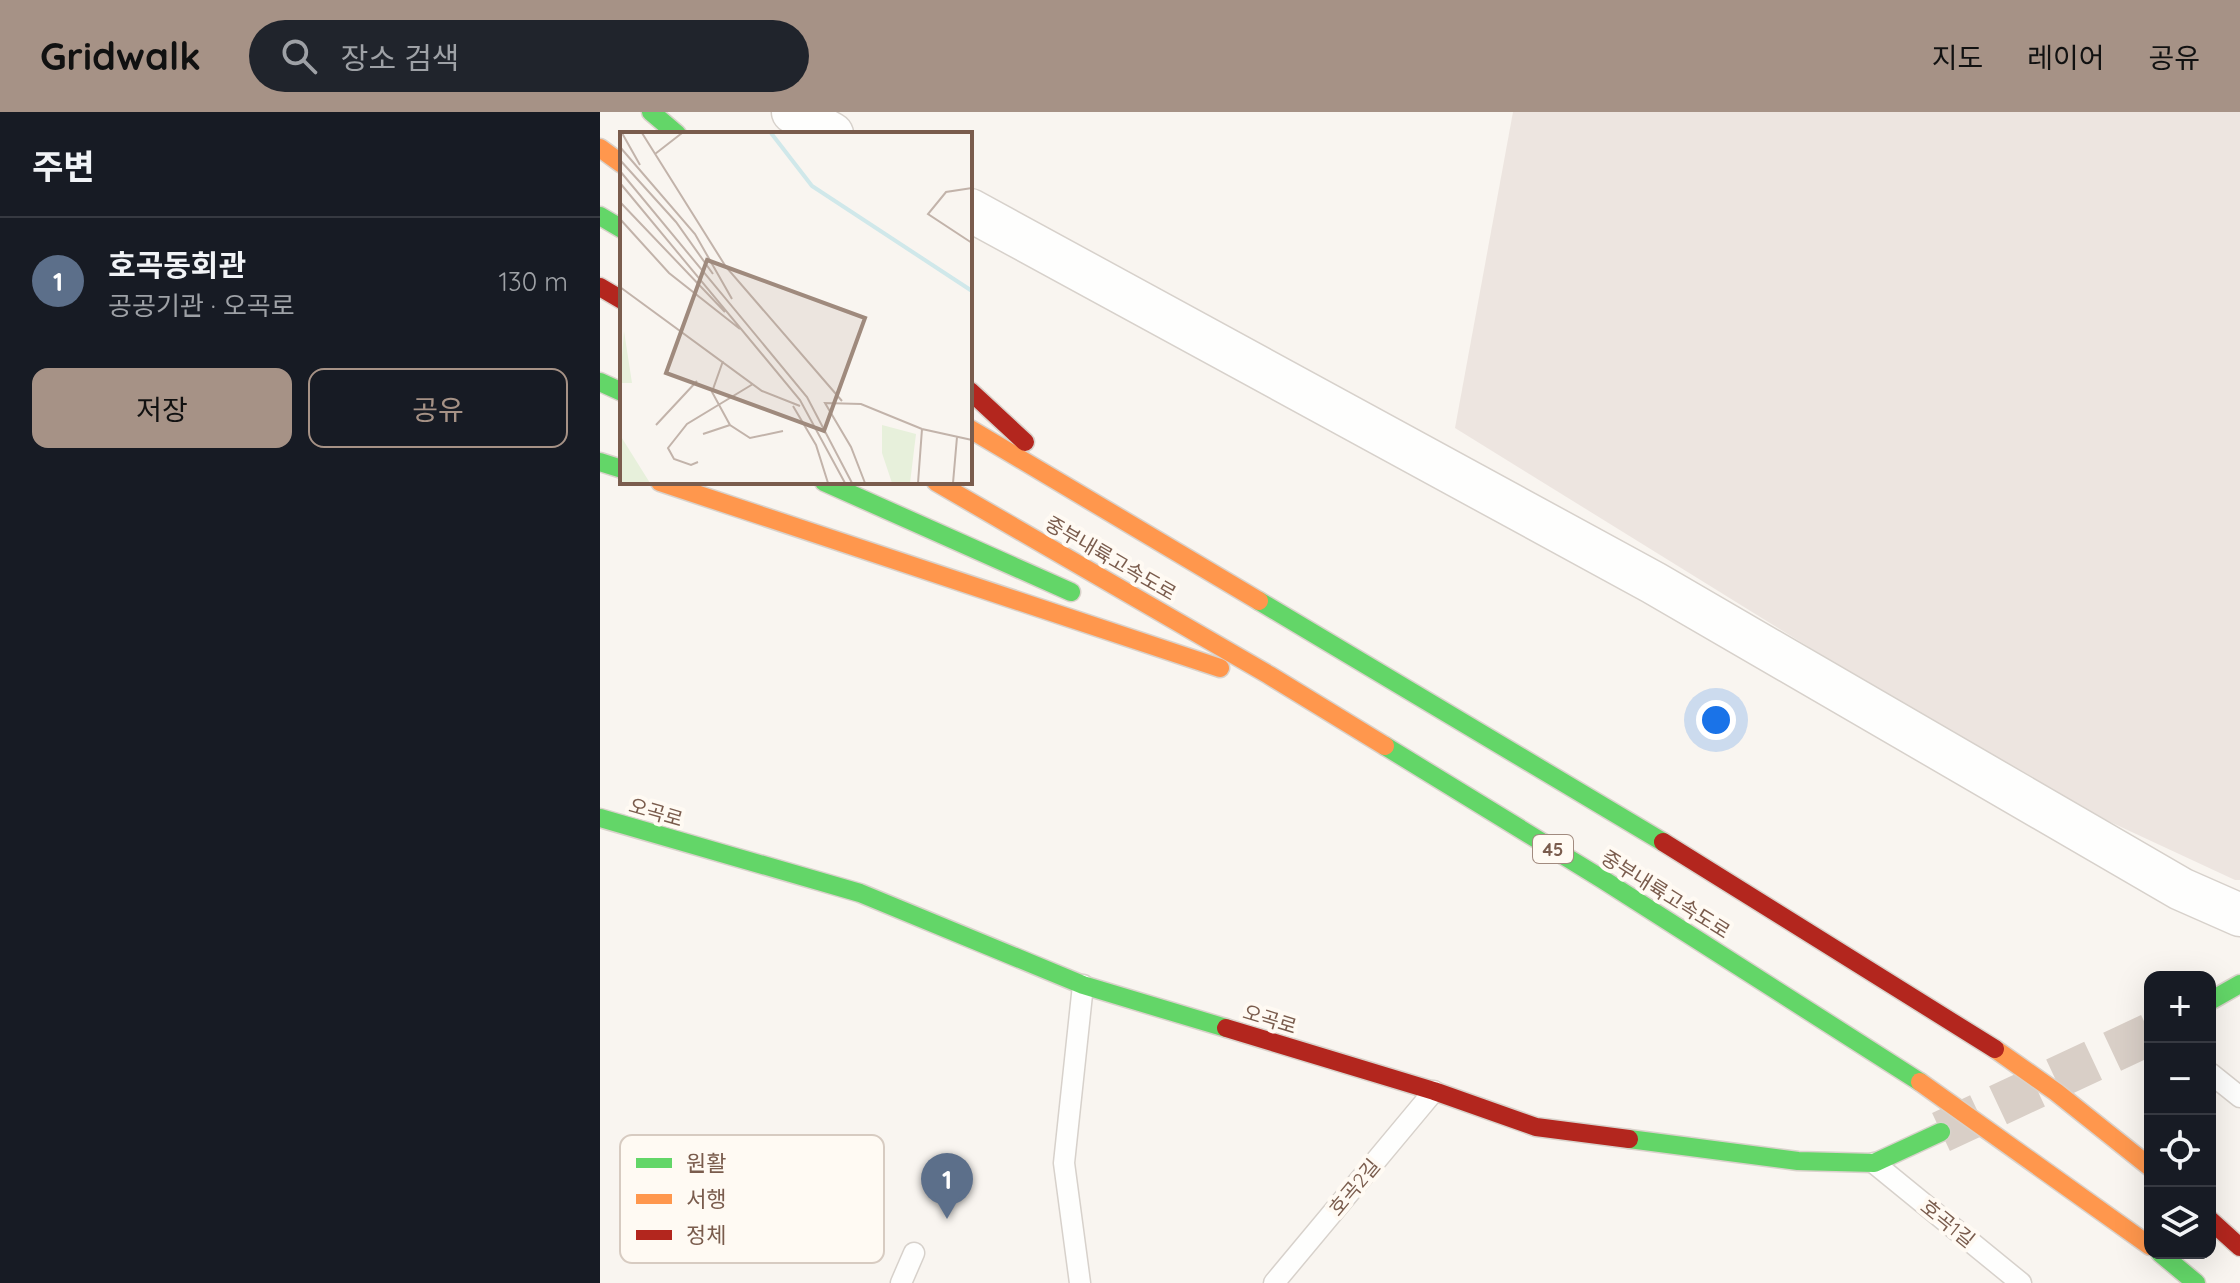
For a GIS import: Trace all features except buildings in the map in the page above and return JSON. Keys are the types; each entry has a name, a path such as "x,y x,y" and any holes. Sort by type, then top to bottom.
{"main road":[{"path":"651,112 675,132"},
{"path":"600,148 620,163"},
{"path":"600,216 620,228"},
{"path":"600,287 620,299"},
{"path":"600,382 620,391"},
{"path":"972,393 1085,499"},
{"path":"972,417 1085,499"},
{"name":"중부내륙고속도로","path":"972,430 1649,833 1972,1033 2116,1137 2144,1162"},
{"path":"600,462 620,468"},
{"path":"666,484 1300,694"},
{"path":"828,484 1084,598"},
{"name":"중부내륙고속도로","path":"939,484 1300,694 1602,879 1921,1082 2144,1242"},
{"path":"1127,617 1300,694"},
{"name":"오곡로","path":"600,818 860,893 1083,985 1434,1091 1536,1127 1798,1161 1874,1163 1941,1132"},
{"path":"2216,998 2240,984"},
{"path":"2216,1225 2240,1247"},
{"path":"2167,1259 2196,1283"}],"street":[{"path":"793,112 828,132"},
{"path":"972,211 1663,572 2181,889 2240,915"}],"lane":[{"path":"1080,1283 1064,1163 1083,985"},
{"path":"2216,1078 2240,1097"},
{"name":"호곡2길","path":"1274,1283 1434,1091"},
{"name":"호곡1길","path":"1874,1163 2021,1283"},
{"path":"901,1283 914,1253"}],"shaded area":[{"path":"1513,112 2240,112 2240,880 2035,787 1455,428"}],"tunnel":[{"path":"1941,1132 2144,1037"}],"traffic: fast":[{"path":"651,112 675,132"},
{"path":"600,216 620,228"},
{"path":"600,382 620,391"},
{"path":"600,462 620,468"},
{"path":"828,484 1071,592"},
{"path":"1259,601 1663,842"},
{"path":"1385,746 1602,879 1920,1082"},
{"path":"600,818 860,893 1083,985 1226,1028"},
{"path":"2216,998 2240,984"},
{"path":"1629,1139 1798,1161 1874,1163 1941,1132"},
{"path":"2167,1259 2196,1283"}],"traffic: slow":[{"path":"600,148 620,163"},
{"path":"972,430 1259,601"},
{"path":"666,484 1220,668"},
{"path":"939,484 1269,675 1385,746"},
{"path":"1995,1049 2056,1092 2144,1162"},
{"path":"1920,1082 2144,1242"}],"traffic: jam":[{"path":"600,287 620,299"},
{"path":"972,393 1025,442"},
{"path":"1663,842 1995,1049"},
{"path":"1226,1028 1434,1091 1536,1127 1629,1139"},
{"path":"2216,1225 2240,1247"}],"place":[{"name":"호곡동회관","path":"947,1219"}]}
